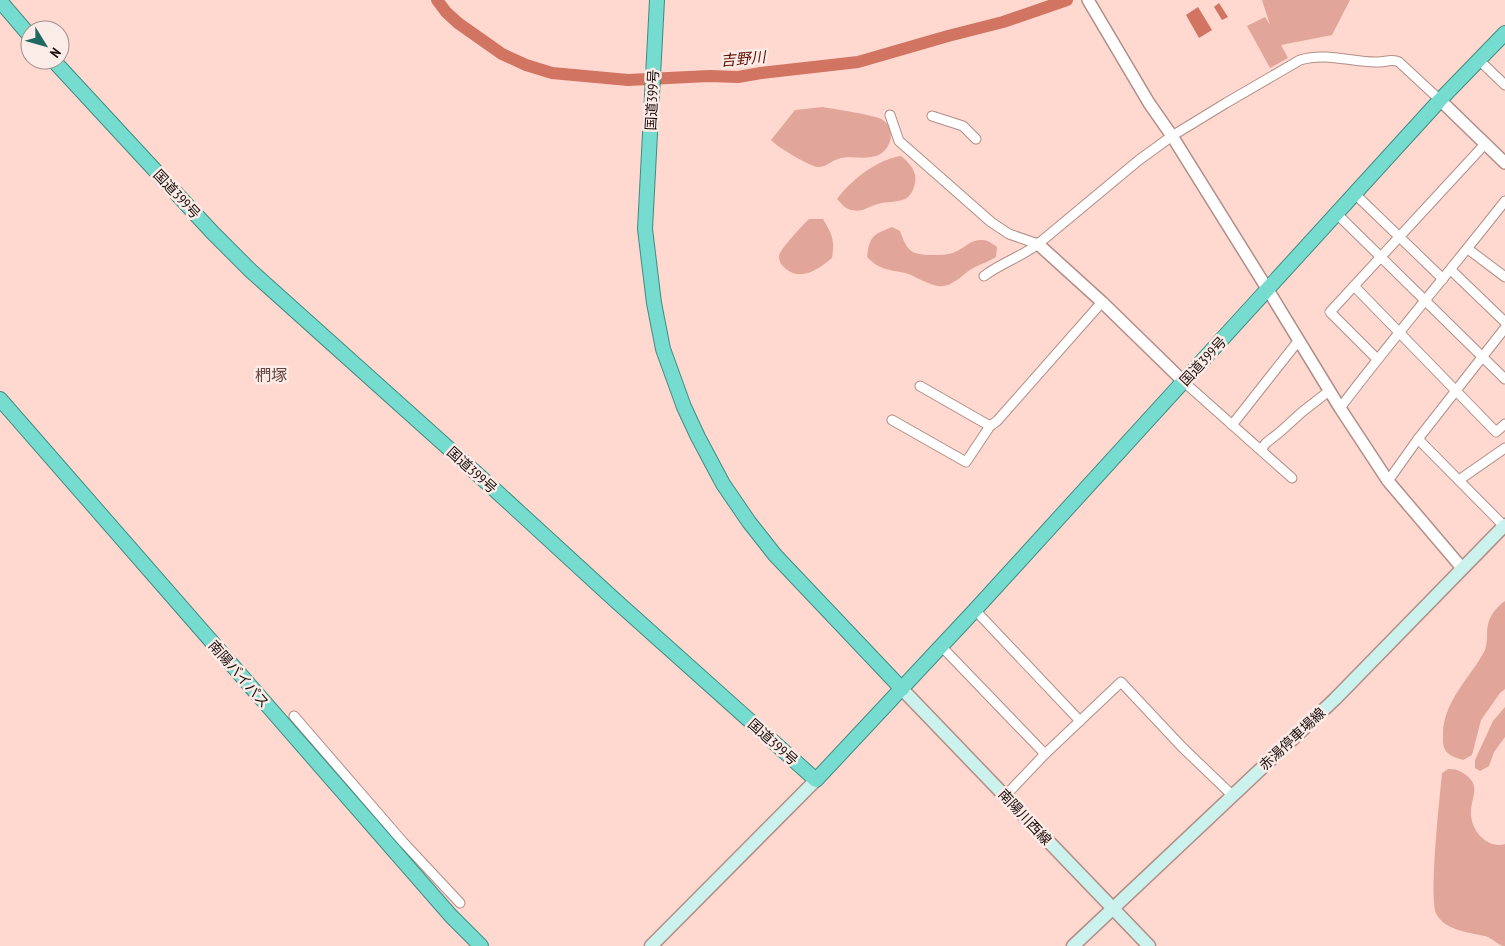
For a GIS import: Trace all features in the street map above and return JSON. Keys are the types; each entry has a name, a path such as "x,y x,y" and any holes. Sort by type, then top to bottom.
{"highway":[{"name":"国道399号","path":"658,0 645,229 647,253 663,350 684,407 698,437 724,484 749,522 775,555 902,689"},
{"path":"0,1 20,24"},
{"name":"国道399号","path":"62,70 212,232 252,271 816,780 975,610 1440,100 1505,33"},
{"name":"南陽バイパス","path":"0,399 438,901 481,946"}],"main road":[{"name":"赤湯停車場線","path":"1073,946 1335,699 1505,525"},
{"name":"南陽川西線","path":"902,689 1149,946"},
{"path":"651,946 816,780"}],"street":[{"path":"1088,0 1149,104 1172,136 1340,408 1388,481 1462,568"},
{"path":"984,276 1026,253 1139,160 1172,136 1300,60 1311,57 1338,57 1374,62 1395,60 1399,62 1505,163"},
{"path":"1479,60 1505,85"},
{"path":"890,115 899,141 991,222 1009,234 1038,244 1102,302 1184,382 1292,478"},
{"path":"932,116 964,126 976,139"},
{"path":"1377,359 1330,312 1485,144"},
{"path":"1355,194 1443,280"},
{"path":"1340,408 1377,359 1426,301 1505,201"},
{"path":"1337,214 1505,379"},
{"path":"1468,249 1505,277"},
{"path":"1451,270 1505,322"},
{"path":"1354,286 1496,432 1505,424"},
{"path":"892,420 966,462 990,426 997,421 1102,302"},
{"path":"1388,481 1418,439 1505,328"},
{"path":"1232,425 1299,340"},
{"path":"920,386 990,426"},
{"path":"1261,450 1266,442 1330,391"},
{"path":"1418,439 1505,525"},
{"path":"1459,480 1504,451"},
{"path":"975,610 1080,721"},
{"path":"941,646 1045,754"},
{"path":"1005,796 1045,754 1121,682 1182,747 1232,795"},
{"path":"294,716 403,842 460,904"}],"shaded area":[{"path":"1262,0 1350,0 1332,35 1281,45 1288,58 1270,68 1247,26 1265,17 1270,25"},
{"path":"1219,3 1228,17 1222,20 1214,7"},
{"path":"1198,7 1212,30 1199,38 1186,15"},
{"path":"823,107 864,114 883,120 890,129 891,134 885,150 876,156 843,158 817,167 779,147 771,140 795,110"},
{"path":"901,156 912,167 915,175 913,189 908,197 856,211 843,206 837,199 857,178 874,166 883,161"},
{"path":"809,219 823,219 826,224 833,242 832,258 810,272 804,274 792,273 782,265 779,256 787,243"},
{"path":"892,227 900,231 905,243 915,253 926,255 947,254 955,252 972,242 983,240 989,241 997,247 996,257 975,267 948,285 934,285 909,274 880,267 867,257 869,245 873,237"},
{"path":"1505,601 1505,689 1500,693 1481,720 1472,755 1463,760 1449,754 1444,748 1444,721 1452,700 1484,652 1487,628 1494,611"},
{"path":"1505,707 1505,737 1494,752 1489,766 1480,771 1475,768 1475,760 1493,721"},
{"path":"1448,769 1461,772 1471,779 1474,793 1471,815 1474,827 1478,833 1487,842 1499,845 1505,844 1505,946 1500,945 1491,938 1452,927 1437,915 1434,890 1435,847 1442,773"}],"waterway":[{"name":"吉野川","path":"437,0 458,23 502,54 526,65 552,73 628,80 709,76 738,77 858,62 1003,22 1067,0"}],"district":[{"name":"椚塚","path":"271,375"}]}
